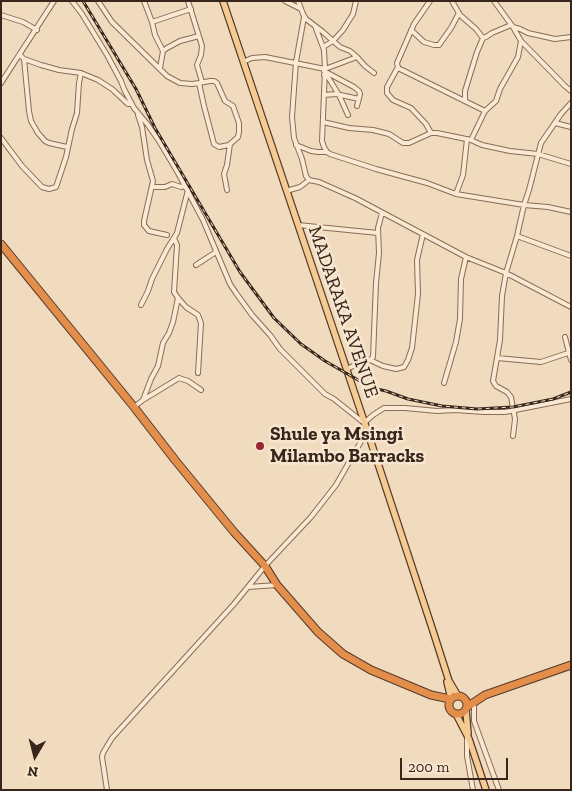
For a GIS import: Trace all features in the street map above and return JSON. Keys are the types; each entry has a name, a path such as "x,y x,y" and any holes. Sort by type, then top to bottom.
{"highway":[{"path":"1,244 234,532 265,566 277,585 318,632 343,654 371,670 431,695 456,714 462,713 474,701 485,696 571,665"},
{"path":"431,695 472,698 485,696"},
{"path":"455,697 466,701 466,708"},
{"path":"449,709 449,702 455,697"}],"main road":[{"name":"MADARAKA AVENUE","path":"223,1 455,697"},
{"path":"466,708 468,737"},
{"path":"456,714 468,737 486,790"}],"street":[{"path":"1,83 54,1"},
{"path":"72,1 82,14 122,81 131,104 159,140 186,188 203,220 230,284 280,349 325,394 364,423 384,408 405,408 437,412 455,410 505,412 571,399"},
{"path":"98,1 112,22 167,76 180,83 192,84 200,82 214,81 217,83 225,101 233,106 238,119 239,134 237,139 230,144 219,147 214,144 204,106 200,82 197,65 202,52 202,46 188,1"},
{"path":"144,1 155,35 163,51 160,68"},
{"path":"285,1 302,10"},
{"path":"298,1 304,16 296,62 292,128 306,176 309,180 334,189 466,257 506,273 571,307"},
{"path":"323,47 338,37 353,14 356,1"},
{"path":"430,1 411,30 397,63 398,67 387,87 387,92 393,100 411,108 426,124 431,133"},
{"path":"452,1 463,18 483,38"},
{"path":"494,1 522,41 571,91"},
{"path":"152,22 190,9"},
{"path":"411,30 424,42 439,45 459,12"},
{"path":"1,16 23,22 37,30"},
{"path":"304,16 340,48 350,51 374,73"},
{"path":"315,26 323,47 324,95 322,141 327,152"},
{"path":"465,101 465,91 483,38 512,26 528,33 555,39 571,38"},
{"path":"163,51 172,44 199,36"},
{"path":"456,194 462,178 469,140 485,111 496,101 500,89 518,56 522,41"},
{"path":"20,54 24,59 28,104 32,121 38,133 49,143 67,147"},
{"path":"244,62 252,58 265,57 296,62 324,71 354,86 359,92 357,106"},
{"path":"324,71 357,57"},
{"path":"24,59 59,70 81,73 98,80 112,89 128,104 131,104"},
{"path":"398,67 485,111"},
{"path":"324,71 339,95 348,115"},
{"path":"1,138 22,166 42,187 47,189 54,188 57,185 66,157 77,113 81,73"},
{"path":"324,95 333,94 359,99"},
{"path":"513,436 515,422 513,402 510,394 496,386 493,381 500,340 502,296 506,273 518,236 524,205 541,142 571,103"},
{"path":"138,115 144,136 147,160 153,177 144,225 148,231 167,235"},
{"path":"323,122 389,134 406,143 431,133 438,133 501,149 538,154 571,164"},
{"path":"555,123 571,127"},
{"path":"227,190 224,174 228,166 230,144"},
{"path":"296,145 311,151 327,152 376,170 427,183 456,194 571,212"},
{"path":"286,191 300,187 309,180"},
{"path":"152,187 165,187 172,184 186,188"},
{"path":"141,305 152,278 178,230 186,188"},
{"path":"347,369 373,357 378,233 382,213"},
{"path":"297,225 378,233"},
{"path":"370,360 383,366 396,368 404,367 408,360 412,348 418,294 417,260 423,234"},
{"path":"518,236 571,256"},
{"path":"174,238 177,245 174,292 186,308 200,318 201,323 198,373"},
{"path":"196,265 216,252"},
{"path":"444,383 456,342 460,319 461,279 466,257"},
{"path":"142,400 158,366 163,343 171,328 178,298"},
{"path":"565,337 571,360"},
{"path":"497,358 541,362 568,353"},
{"path":"134,407 142,400 179,378 188,381 201,390"},
{"path":"107,790 102,753 112,738 223,617 265,566 292,539 323,503 336,485 367,430"},
{"path":"248,587 277,585"},
{"path":"474,701 474,721 499,790"},
{"path":"468,737 468,756 473,790"}],"railway":[{"path":"83,1 136,89 155,128 240,272 274,318 301,344 325,361 372,388 408,399 442,406 477,409 513,407 553,399 571,392"}],"place":[{"name":"Shule ya Msingi Milambo Barracks","path":"260,446"}]}
